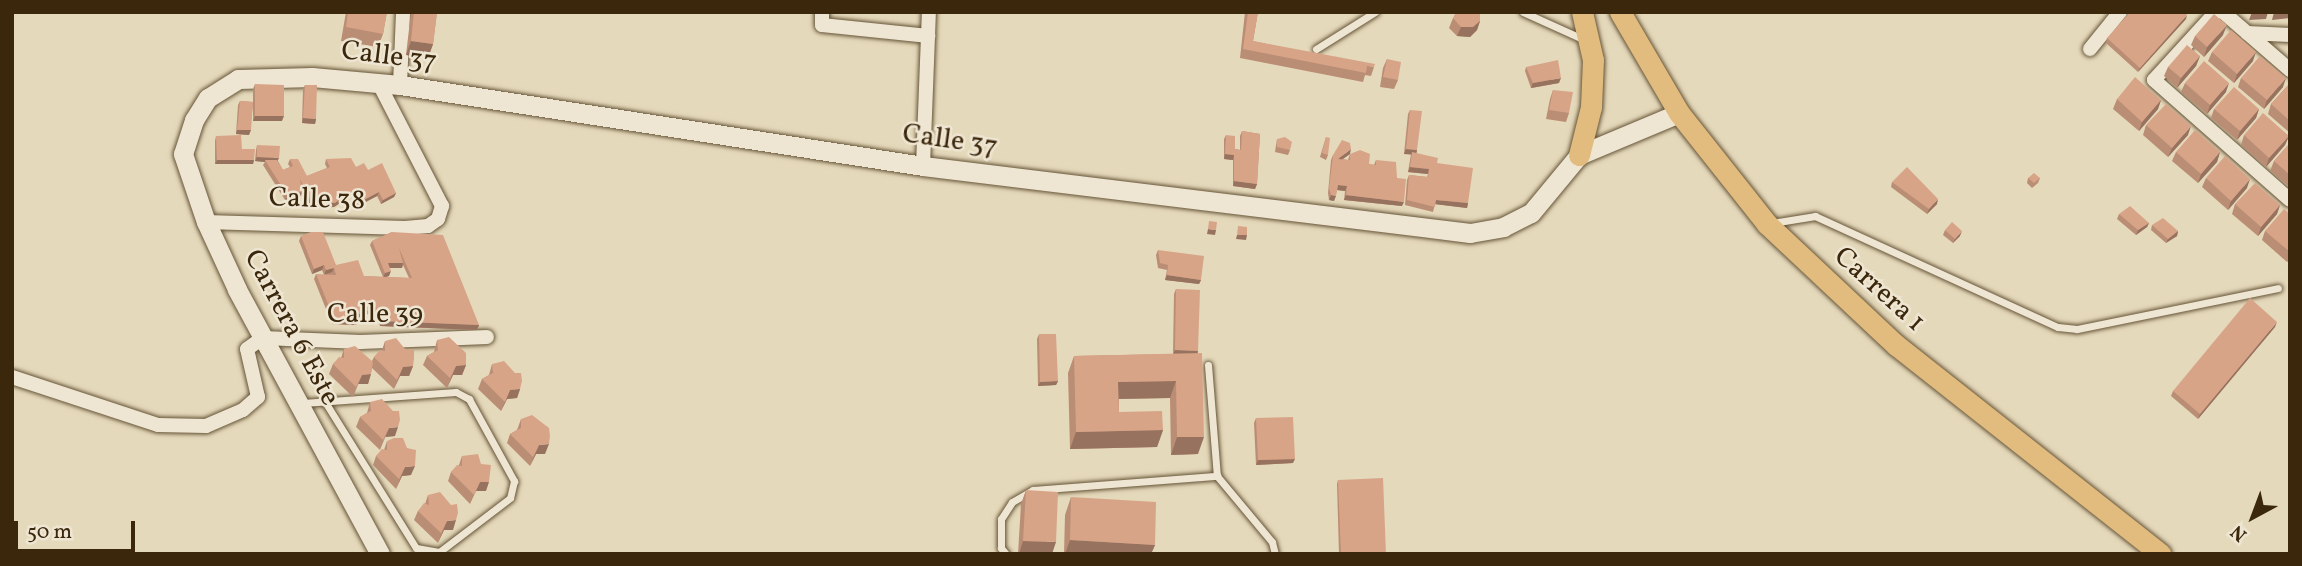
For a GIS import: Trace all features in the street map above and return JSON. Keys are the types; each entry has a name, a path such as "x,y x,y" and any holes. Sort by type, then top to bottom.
{"main road":[{"path":"1579,155 1591,107 1589,42 1582,12"},
{"name":"Carrera 1","path":"1620,12 1679,113 1767,224 1896,345 2161,554"}],"street":[{"path":"400,85 403,12"},
{"path":"822,12 821,25 928,36"},
{"path":"923,166 929,12"},
{"path":"2090,49 2120,12"},
{"path":"2216,12 2154,80 2290,200"},
{"path":"2223,12 2290,71"},
{"path":"2247,33 2290,34"},
{"name":"Calle 37","path":"194,120 208,98 238,79 312,77 378,82 923,166 1470,233 1503,227 1531,213 1579,155 1679,113"},
{"name":"Calle 38","path":"206,222 428,226 438,219 442,206 378,82"},
{"name":"Carrera 6 Este","path":"194,120 183,154 206,222 263,338 380,554"},
{"name":"Calle 39","path":"263,338 361,342 487,337"},
{"path":"14,379 158,425 205,426 243,410 258,397 247,349 263,338"}],"lane":[{"path":"1316,49 1375,12"},
{"path":"1523,12 1589,42"},
{"path":"1767,224 1815,216 2058,327 2077,329 2278,288"},
{"path":"1208,365 1217,476 1272,542 1275,554"},
{"path":"299,403 456,392 468,399 514,481 510,498 439,552 416,548 325,402"},
{"path":"1006,554 1002,548 1001,519 1012,502 1033,490 1217,476"}],"building":[{"path":"348,12 387,12 383,34 346,27"},
{"path":"414,12 437,12 433,44 411,41"},
{"path":"1248,12 1258,12 1253,41 1375,64 1374,67 1367,66 1366,73 1243,49"},
{"path":"1456,12 1480,12 1480,21 1473,27 1461,27 1453,18"},
{"path":"2130,12 2185,12 2187,15 2140,68 2107,38"},
{"path":"2214,14 2227,25 2207,47 2195,36"},
{"path":"2231,30 2256,52 2237,74 2212,52"},
{"path":"2187,45 2200,56 2181,78 2168,67"},
{"path":"2260,56 2286,78 2267,100 2241,78"},
{"path":"1387,59 1401,62 1398,80 1383,77"},
{"path":"1558,60 1561,78 1533,83 1526,67"},
{"path":"2204,61 2229,83 2210,105 2185,83"},
{"path":"2135,77 2161,100 2142,122 2117,99"},
{"path":"2290,83 2290,121 2271,104"},
{"path":"255,84 284,85 284,116 255,116"},
{"path":"305,85 317,85 316,119 303,118"},
{"path":"2234,87 2259,109 2240,131 2214,109"},
{"path":"1553,90 1573,92 1569,113 1549,110"},
{"path":"240,101 253,102 251,130 237,130"},
{"path":"2166,104 2191,126 2172,148 2146,125"},
{"path":"1410,110 1422,111 1417,150 1406,149"},
{"path":"2263,113 2289,136 2269,158 2244,135"},
{"path":"2195,130 2220,152 2201,174 2176,152"},
{"path":"1242,131 1260,134 1257,184 1234,181 1234,155 1225,154 1226,135 1235,136 1235,149 1241,150"},
{"path":"241,135 242,149 255,149 254,160 217,160 216,136"},
{"path":"1285,137 1292,142 1290,150 1277,147 1277,139"},
{"path":"1326,137 1330,138 1328,155 1322,153"},
{"path":"1342,140 1350,143 1351,149 1338,159 1350,160 1350,154 1360,150 1370,154 1369,164 1376,165 1376,160 1396,162 1397,178 1406,179 1404,202 1346,195 1347,186 1338,185 1336,196 1331,195 1329,188 1333,155"},
{"path":"2290,143 2290,175 2274,161"},
{"path":"257,145 280,146 279,158 257,157"},
{"path":"1412,152 1438,158 1437,163 1473,168 1468,203 1436,200 1435,207 1407,200 1409,175 1428,177 1429,169 1410,167"},
{"path":"2225,156 2250,179 2231,201 2206,178"},
{"path":"351,158 356,167 364,163 368,170 382,163 396,193 383,200 379,192 360,202 354,190 335,203 312,203 300,179 302,192 287,195 265,160 277,160 283,170 293,166 290,159 298,159 307,176 330,167 326,159"},
{"path":"1907,167 1938,199 1929,209 1892,182"},
{"path":"2034,173 2040,178 2034,183 2028,178"},
{"path":"2255,183 2280,205 2261,227 2235,204"},
{"path":"2130,206 2149,223 2138,230 2119,214"},
{"path":"2284,209 2290,214 2290,252 2265,231"},
{"path":"2163,218 2178,231 2168,239 2152,225"},
{"path":"1209,221 1217,222 1216,230 1208,229"},
{"path":"1952,222 1962,231 1955,239 1945,230"},
{"path":"1238,226 1247,227 1247,235 1237,235"},
{"path":"311,232 323,232 336,265 358,260 364,276 412,278 399,248 403,263 388,263 391,271 385,273 372,241 392,232 443,235 479,325 382,321 376,307 356,315 358,320 334,319 316,274 336,275 334,268 326,270 324,265 314,269 301,236"},
{"path":"1158,250 1204,256 1201,280 1167,275 1168,265 1160,263"},
{"path":"1176,289 1200,290 1198,351 1175,350"},
{"path":"2250,298 2277,322 2200,414 2173,391"},
{"path":"1039,334 1056,334 1058,381 1040,382"},
{"path":"449,337 466,353 466,365 456,366 450,378 427,356 438,350 437,340"},
{"path":"396,338 405,349 414,350 413,366 403,367 397,380 374,357 380,350 385,351 385,341"},
{"path":"355,346 373,362 371,374 362,375 356,387 333,364 339,357 344,358 344,349"},
{"path":"1202,353 1204,437 1177,437 1176,381 1118,382 1119,412 1162,411 1163,430 1076,432 1074,356"},
{"path":"504,361 515,373 521,373 522,381 520,389 510,390 505,402 482,379 493,373 492,364"},
{"path":"382,399 393,411 399,411 400,420 398,427 389,428 383,440 360,417 371,411 370,402"},
{"path":"532,415 549,428 550,436 549,444 539,445 533,457 510,434 521,428 521,419"},
{"path":"1293,417 1295,459 1258,460 1256,418"},
{"path":"403,438 407,448 416,450 415,466 405,467 399,479 376,456 382,449 387,450 387,441"},
{"path":"478,454 481,464 491,465 489,482 480,482 474,495 451,472 457,465 462,466 462,456"},
{"path":"1383,478 1386,554 1341,554 1338,480"},
{"path":"1026,490 1058,492 1056,542 1023,541"},
{"path":"440,492 451,505 457,504 458,513 456,520 447,521 441,533 418,511 424,503 429,505 428,495"},
{"path":"1071,497 1156,502 1155,545 1070,540"}]}
